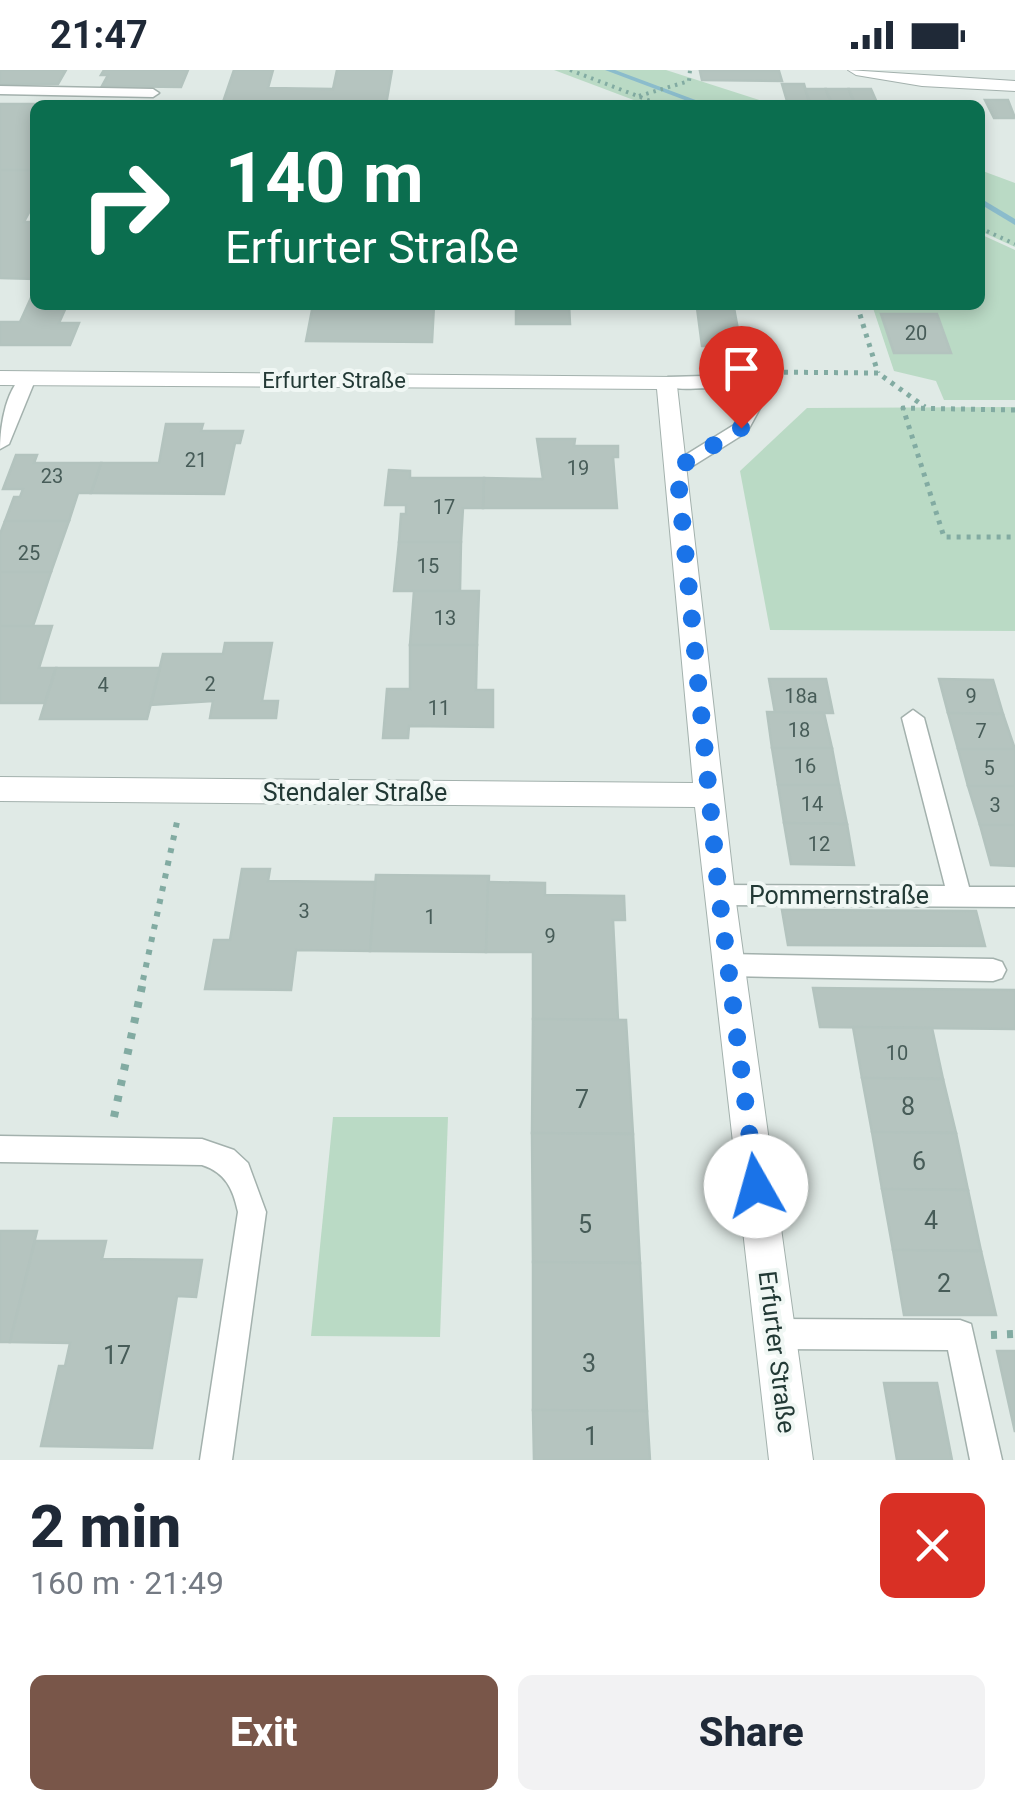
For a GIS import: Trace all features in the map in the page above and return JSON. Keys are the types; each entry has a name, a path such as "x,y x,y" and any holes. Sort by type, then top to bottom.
{"street":[{"path":"856,70 922,81 1015,86"},
{"name":"Erfurter Straße","path":"14,378 668,382 719,895 790,1460"},
{"name":"Stendaler Straße","path":"0,790 710,795"}],"lane":[{"path":"0,90 153,93"},
{"path":"0,444 14,378"},
{"name":"Erfurter Straße","path":"668,382 742,386 755,401 741,428 677,468"},
{"name":"Pommernstraße","path":"913,718 960,895"},
{"name":"Pommernstraße","path":"719,895 1015,896"},
{"path":"728,966 992,970"},
{"path":"0,1149 202,1152 226,1157 246,1184 252,1212 216,1460"},
{"path":"774,1334 960,1335 986,1460"}],"path":[{"path":"570,70 648,100"},
{"path":"637,96 684,84 689,81 690,70"},
{"path":"985,230 1015,244"},
{"path":"859,310 878,373"},
{"path":"746,372 878,373 926,408"},
{"path":"1015,410 903,408 944,537 1015,538"},
{"path":"106,1151 183,791"}],"green space":[{"path":"554,70 666,70 759,100 634,100"},
{"path":"985,172 1015,183 1015,247 985,233"},
{"path":"985,236 1015,250 1015,400 944,400 936,381 894,371 874,310 985,310"},
{"path":"1015,407 1015,631 770,630 740,471 807,408"},
{"path":"333,1117 448,1117 440,1337 311,1336"}],"building":[{"path":"0,70 66,70 58,84 0,84"},
{"path":"104,70 188,70 181,87 102,86 108,75 101,75"},
{"path":"234,70 273,70 268,88 333,89 337,70 392,70 387,100 224,100"},
{"path":"700,71 779,71 782,81 702,80"},
{"path":"782,84 804,84 808,100 787,100"},
{"path":"805,89 826,89 830,100 809,100"},
{"path":"826,89 849,89 853,100 830,100"},
{"path":"849,89 871,89 876,100 853,100"},
{"path":"985,100 1008,100 1015,118 994,118"},
{"path":"0,104 30,104 30,170 0,170"},
{"path":"0,170 30,170 30,211 24,222 30,222 30,279 0,278"},
{"path":"30,300 30,310 65,310 59,323 79,323 70,345 0,345 0,322 20,322"},
{"path":"312,310 434,310 432,342 306,341"},
{"path":"516,310 569,310 570,324 516,324"},
{"path":"697,310 734,310 741,346 702,346"},
{"path":"881,314 937,314 951,353 894,353"},
{"path":"166,424 203,424 201,431 243,431 240,443 235,443 224,494 91,493 101,463 159,463"},
{"path":"537,439 575,439 574,446 618,446 618,457 613,457 617,508 483,508 484,478 543,479"},
{"path":"16,455 37,455 34,463 101,463 91,493 78,493 69,521 5,521 14,497 20,497 23,489 3,489"},
{"path":"389,470 410,471 410,478 484,478 483,508 463,508 461,542 399,542 401,514 406,514 406,505 385,505"},
{"path":"5,521 69,521 51,572 0,572 0,534"},
{"path":"399,542 461,542 460,591 394,591"},
{"path":"0,572 51,572 33,626 0,626"},
{"path":"414,591 479,591 477,645 410,645"},
{"path":"0,626 52,626 39,668 56,668 45,703 0,703"},
{"path":"225,643 272,643 262,701 278,701 276,718 210,718 213,701 151,705 163,654 223,654"},
{"path":"410,645 477,645 476,690 493,690 493,727 409,726 408,738 383,738 387,689 410,689"},
{"path":"56,668 160,668 147,719 40,719"},
{"path":"769,679 826,679 833,713 775,713"},
{"path":"939,679 993,680 1003,714 948,713"},
{"path":"767,712 824,713 832,748 772,748"},
{"path":"948,713 1003,714 1015,749 958,749"},
{"path":"772,748 832,748 839,785 778,785"},
{"path":"958,749 1015,749 1015,786 968,786"},
{"path":"778,785 839,785 847,824 784,823"},
{"path":"968,786 1015,786 1015,825 980,825"},
{"path":"784,823 847,824 854,865 791,864"},
{"path":"980,825 1015,825 1015,866 991,865"},
{"path":"242,869 270,869 268,881 376,882 370,951 296,950 291,990 205,989 214,940 230,940"},
{"path":"376,875 489,876 486,952 370,951"},
{"path":"488,882 545,883 545,895 624,896 625,920 613,920 618,1020 533,1019 533,952 486,952"},
{"path":"782,910 976,911 985,946 788,945"},
{"path":"813,988 1015,990 1015,1029 820,1027"},
{"path":"533,1019 626,1020 633,1134 532,1133"},
{"path":"853,1027 932,1028 943,1079 862,1078"},
{"path":"862,1078 943,1079 956,1133 872,1132"},
{"path":"872,1132 956,1133 968,1190 882,1189"},
{"path":"532,1133 633,1134 640,1263 533,1262"},
{"path":"882,1189 968,1190 981,1251 893,1250"},
{"path":"0,1231 37,1231 10,1342 0,1342"},
{"path":"35,1241 106,1241 102,1259 202,1260 196,1297 177,1296 152,1448 41,1446 59,1366 65,1366 70,1343 10,1342"},
{"path":"893,1250 981,1251 996,1315 904,1315"},
{"path":"533,1262 640,1263 647,1411 533,1410"},
{"path":"997,1351 1015,1351 1015,1432"},
{"path":"884,1383 937,1383 952,1460 897,1460"},
{"path":"533,1410 647,1411 650,1460 534,1460"}],"waterway":[{"path":"608,70 691,100"},
{"path":"985,203 1015,223"}],"route":[{"path":"741,428 677,468 719,895 756,1186"}]}
